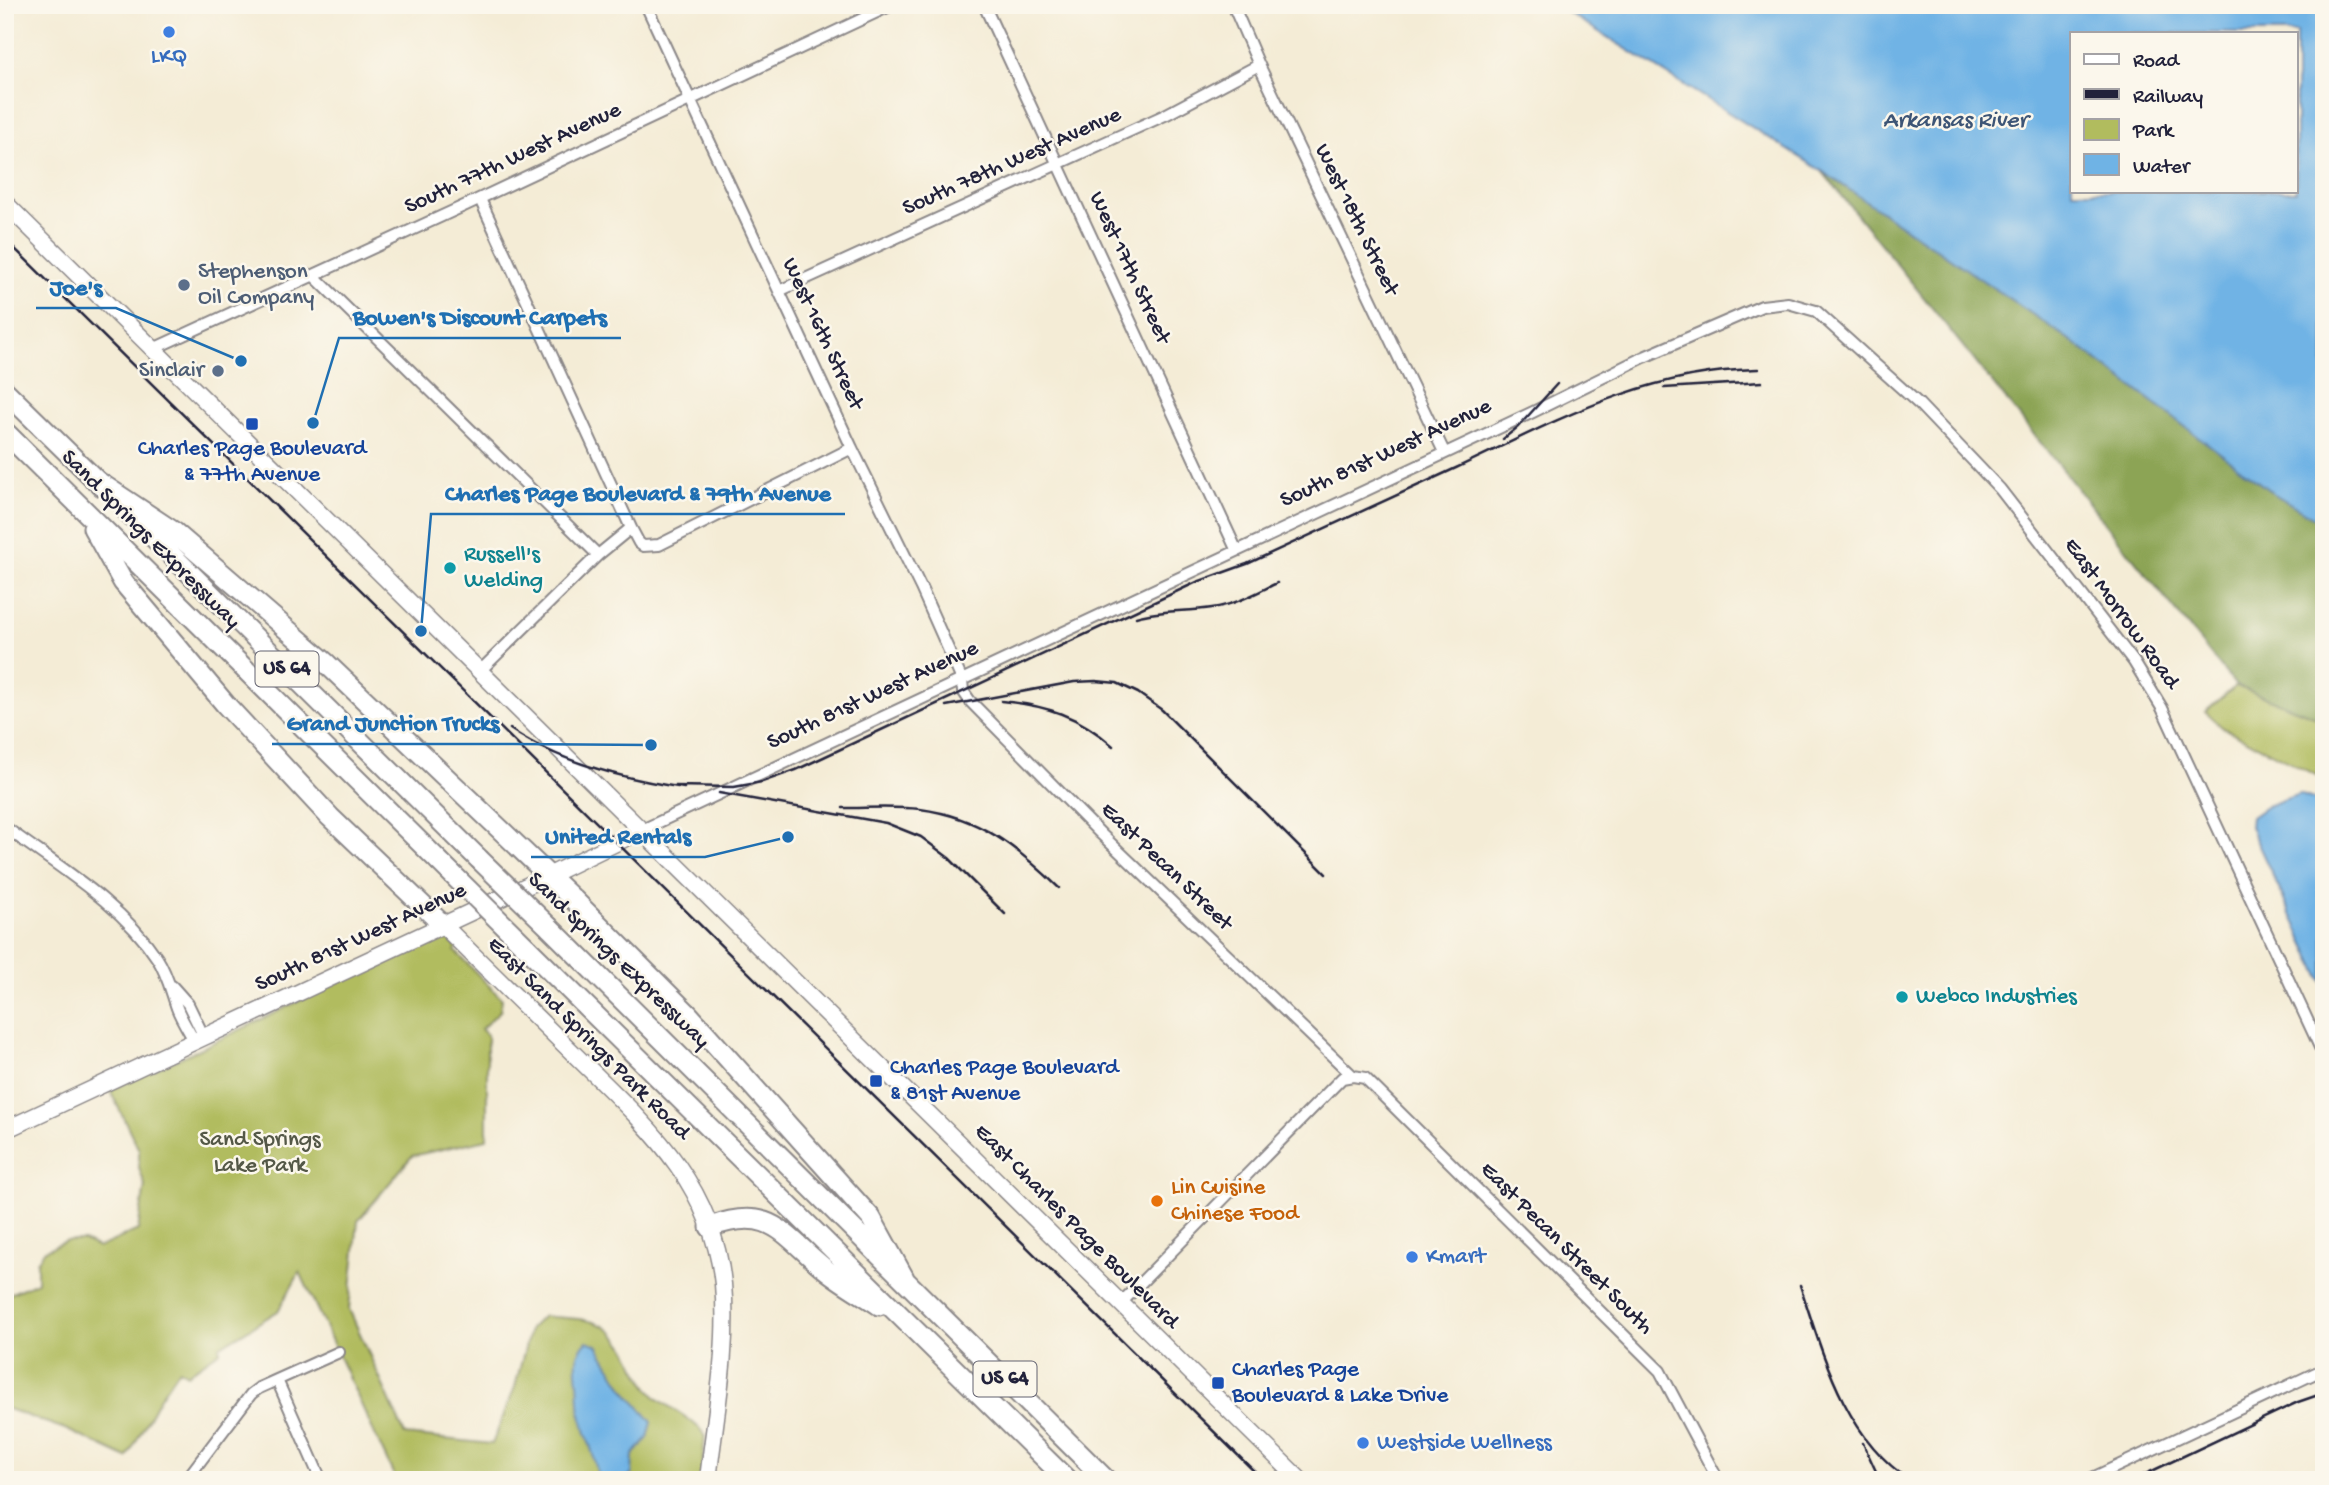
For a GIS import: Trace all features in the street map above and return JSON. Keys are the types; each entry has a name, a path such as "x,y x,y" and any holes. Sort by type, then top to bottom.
{"highway":[{"name":"Sand Springs Expressway","path":"5,391 1106,1480"},
{"name":"Sand Springs Expressway","path":"5,432 1067,1480"},
{"path":"94,478 174,531 327,664 689,1015 870,1218 904,1278"},
{"path":"80,506 123,582 226,705 330,817 442,924"},
{"path":"710,1227 746,1218 771,1224 826,1270 920,1332"}],"main road":[{"name":"East Charles Page Boulevard","path":"5,203 1300,1480"},
{"name":"South 81st West Avenue","path":"5,1130 642,830"},
{"name":"East Sand Springs Park Road","path":"442,924 662,1143 695,1191 710,1227 718,1257 724,1313 708,1480"}],"street":[{"name":"West 16th Street","path":"646,5 962,680"},
{"name":"South 77th West Avenue","path":"153,349 892,5"},
{"name":"West 17th Street","path":"984,5 1236,549"},
{"name":"West 18th Street","path":"1233,5 1444,452"},
{"name":"South 78th West Avenue","path":"779,291 1165,115 1259,65"},
{"path":"480,199 631,528 643,546 659,545 852,448"},
{"path":"313,275 598,555"},
{"name":"East Morrow Road","path":"1762,306 1787,303 1816,311 1919,404 2000,489 2134,662 2162,708 2324,1056"},
{"name":"South 81st West Avenue","path":"642,830 1236,549 1533,412 1644,357 1762,306"},
{"path":"480,671 598,555 631,528"},
{"name":"East Pecan Street","path":"962,680 970,701 1092,825 1353,1076"},
{"path":"5,827 126,919 139,933 170,983 178,1010 199,1039"},
{"path":"1121,1303 1332,1087 1342,1078 1353,1076"},
{"name":"East Pecan Street South","path":"1353,1076 1365,1078 1660,1371 1718,1480"},
{"path":"186,1480 243,1403 259,1388 339,1352"},
{"path":"2088,1480 2324,1368"},
{"path":"277,1380 321,1480"}],"green space":[{"path":"1822,171 2073,342 2273,493 2324,524 2324,720 2236,686"},
{"path":"2236,686 2324,720 2324,779 2223,728 2205,712"},
{"name":"Sand Springs Lake Park","path":"444,939 457,948 455,951 502,999 500,1011 481,1029 487,1035 487,1139 412,1156 358,1221 349,1309 405,1435 492,1444 515,1387 530,1329 543,1316 584,1320 604,1326 613,1333 654,1395 694,1423 705,1435 701,1480 396,1480 300,1272 278,1311 219,1347 220,1351 187,1374 179,1369 160,1397 127,1458 65,1429 5,1408 5,1296 37,1282 37,1261 45,1250 66,1241 84,1241 98,1248 138,1230 145,1185 139,1168 139,1150 110,1090 257,1022 373,963 410,948"}],"water":[{"name":"Arkansas River","path":"1556,5 2324,5 2324,524 2273,493 2073,342 1822,171"},
{"path":"2299,794 2324,803 2324,985 2250,827 2251,817 2267,806"},
{"path":"587,1341 597,1345 623,1388 652,1422 648,1438 633,1455 632,1474 626,1480 598,1479 579,1403 577,1360"}],"railway":[{"path":"5,239 1263,1480"},
{"path":"674,786 734,787 762,782 796,770 1197,582 1247,564 1565,417 1639,389 1677,379 1716,372 1758,369"},
{"path":"1664,388 1762,382"},
{"path":"1503,439 1518,427 1557,384"},
{"path":"1136,617 1221,606 1277,583"},
{"path":"946,706 1074,682 1117,683 1138,693 1162,710 1326,874"},
{"path":"1001,701 1061,714 1087,727 1113,746"},
{"path":"510,729 550,751 594,768 684,788"},
{"path":"719,793 886,823 921,837 949,858 1005,914"},
{"path":"843,808 911,808 961,819 1012,847 1059,888"},
{"path":"1800,1285 1828,1366 1853,1418 1869,1442 1910,1480"},
{"path":"2133,1480 2298,1402 2324,1393"},
{"path":"1863,1443 1880,1480"}],"place":[{"name":"LKQ","path":"169,32"},
{"name":"Stephenson Oil Company","path":"184,285"},
{"name":"Joe's","path":"241,361"},
{"name":"Sinclair","path":"218,371"},
{"name":"Bowen's Discount Carpets","path":"313,423"},
{"name":"Charles Page Boulevard & 77th Avenue","path":"252,424"},
{"name":"Russell's Welding","path":"450,568"},
{"name":"Charles Page Boulevard & 79th Avenue","path":"421,631"},
{"name":"Grand Junction Trucks","path":"651,745"},
{"name":"United Rentals","path":"788,837"},
{"name":"Webco Industries","path":"1902,997"},
{"name":"Charles Page Boulevard & 81st Avenue","path":"876,1081"},
{"name":"Lin Cuisine Chinese Food","path":"1157,1201"},
{"name":"Kmart","path":"1412,1257"},
{"name":"Charles Page Boulevard & Lake Drive","path":"1218,1383"},
{"name":"Westside Wellness","path":"1363,1443"}]}
